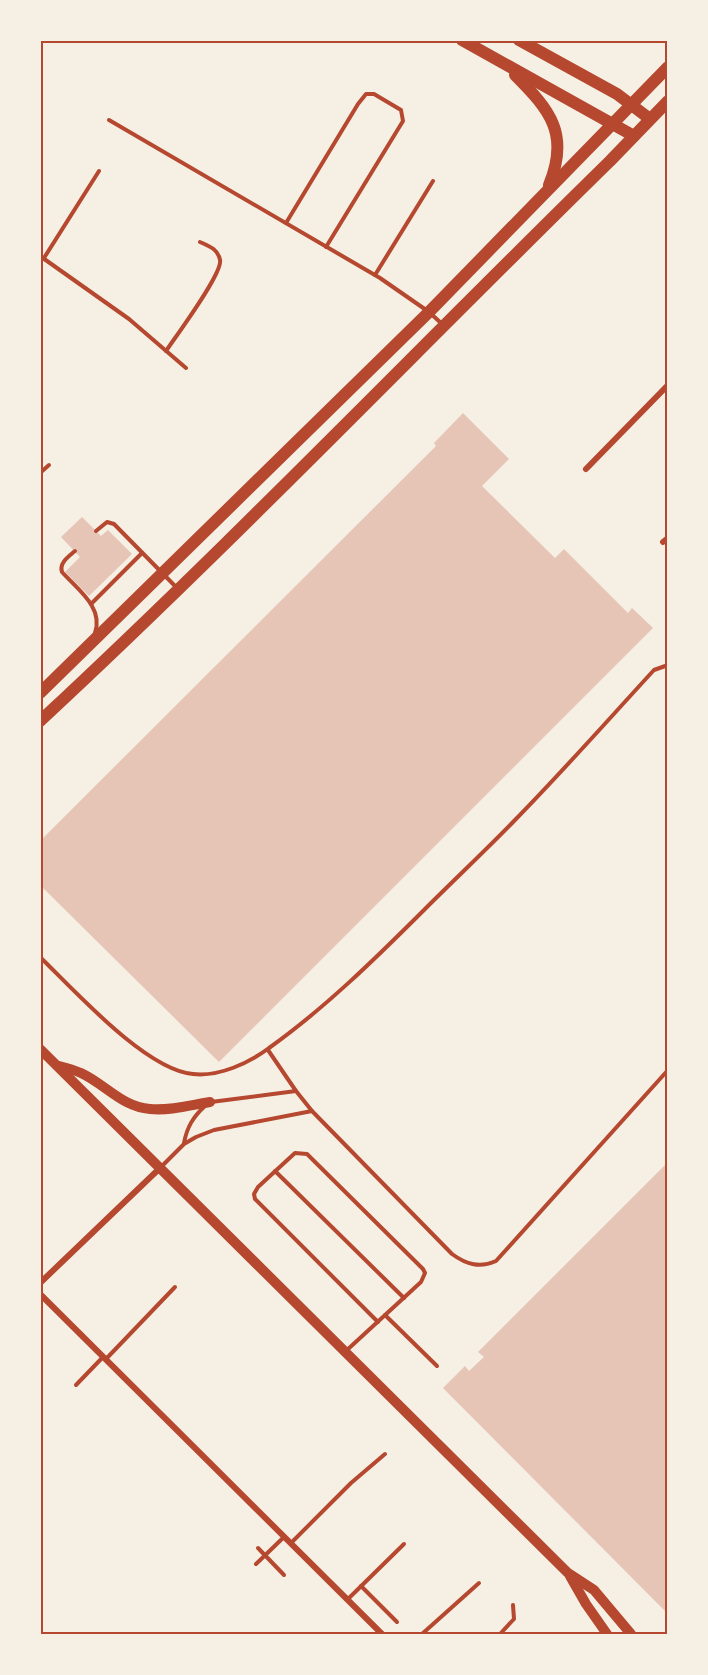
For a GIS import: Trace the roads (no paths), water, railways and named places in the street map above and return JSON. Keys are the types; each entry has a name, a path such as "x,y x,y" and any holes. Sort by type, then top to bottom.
{"main road":[{"path":"462,40 634,136"},
{"path":"519,40 617,94 650,119"},
{"path":"505,65 543,103 556,128 557,158 546,192"},
{"path":"40,693 429,312 668,67"},
{"path":"40,722 178,590 668,101"}],"street":[{"path":"586,470 668,385"},
{"path":"40,1049 568,1573 594,1590 631,1635"},
{"path":"56,1065 82,1074 133,1106 165,1109 210,1102"},
{"path":"40,1283 160,1168"},
{"path":"40,1294 382,1635"},
{"path":"568,1573 607,1635"}],"lane":[{"path":"286,223 366,94 374,94 401,110 403,121 326,247"},
{"path":"109,120 375,275 429,312 444,326"},
{"path":"99,171 42,257 129,319 186,368"},
{"path":"375,275 434,181"},
{"path":"166,351 207,290 220,266 217,252 200,242"},
{"path":"40,473 49,465"},
{"path":"96,531 104,524 111,522 178,590"},
{"path":"75,551 64,561 61,568 96,613 98,622 93,642"},
{"path":"91,604 142,553"},
{"path":"40,957 91,1007 147,1056 167,1067 192,1074 216,1074 268,1050 335,994 400,934 517,819 654,670 668,665"},
{"path":"268,1050 312,1110 452,1254 462,1262 485,1265 496,1261 668,1070"},
{"path":"184,1144 186,1131 191,1122 210,1102 296,1091"},
{"path":"160,1168 184,1144 214,1130 312,1110"},
{"path":"345,1352 378,1322 421,1282 425,1273 307,1154 296,1153 256,1191 255,1199 378,1322"},
{"path":"275,1171 404,1298"},
{"path":"76,1384 176,1287"},
{"path":"385,1315 437,1366"},
{"path":"290,1543 351,1483 385,1454"},
{"path":"256,1564 284,1537"},
{"path":"347,1600 404,1544"},
{"path":"258,1548 284,1575"},
{"path":"422,1635 478,1583"},
{"path":"362,1586 397,1622"},
{"path":"500,1635 514,1619 513,1605"}]}
